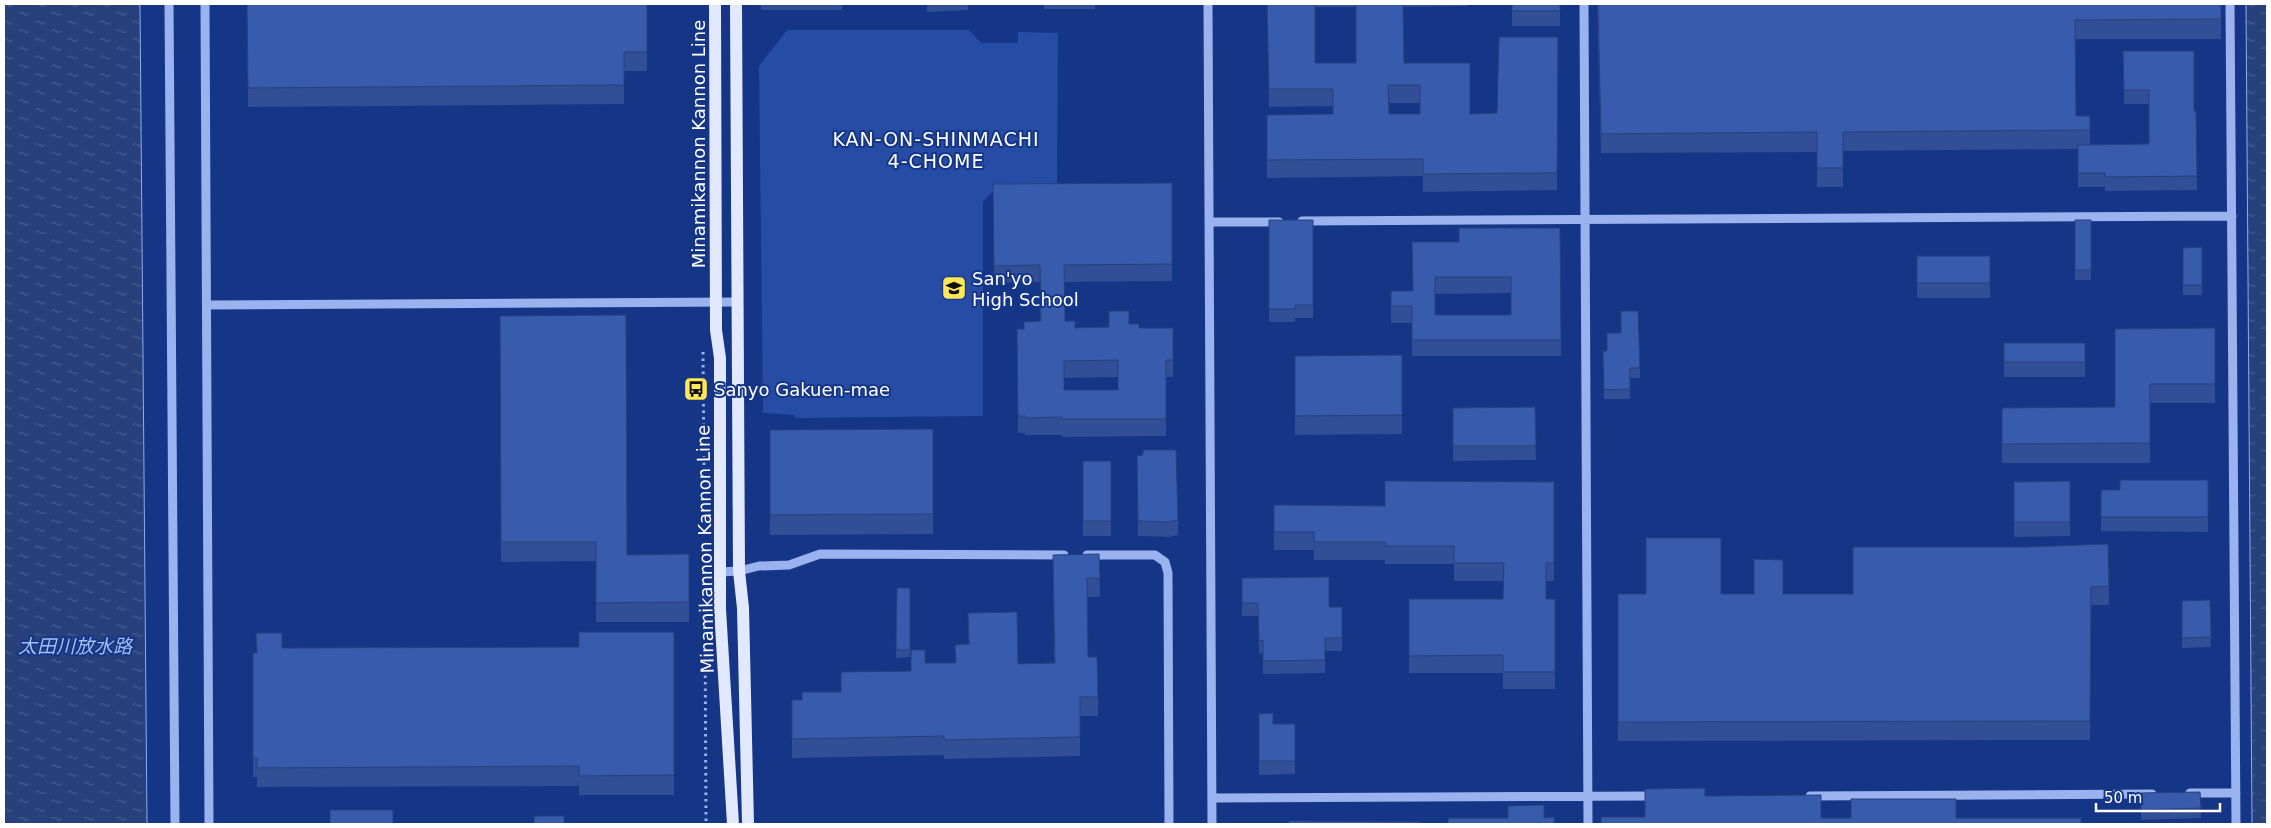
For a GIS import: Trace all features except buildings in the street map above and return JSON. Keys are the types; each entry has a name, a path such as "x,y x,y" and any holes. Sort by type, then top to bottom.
{"main road":[{"name":"Minamikannon Kannon Line","path":"715,4 716,330 720,358 720,609 733,824"},
{"name":"Minamikannon Kannon Line","path":"736,4 739,571 743,608 748,824"}],"street":[{"path":"169,4 174,824"},
{"path":"205,4 209,824"},
{"path":"1208,4 1212,824"},
{"path":"1584,4 1588,824"},
{"path":"2230,4 2236,824"},
{"path":"1209,222 2232,216"},
{"path":"207,305 738,302"},
{"path":"720,572 739,571 759,566 789,565 820,554 1155,555 1165,562 1168,574 1169,824"},
{"path":"2176,793 2236,793"},
{"path":"1797,796 2166,794"},
{"path":"1212,798 1667,796"}],"path":[{"path":"703,351 704,478"},
{"path":"705,616 706,824"}],"shaded area":[{"path":"787,30 969,30 981,43 1018,43 1018,32 1058,33 1057,192 994,190 983,202 983,416 795,418 794,415 763,413 759,66"}],"water":[{"name":"太田川放水路","path":"4,4 140,4 147,824 4,824"},
{"path":"2246,4 2267,4 2267,824 2252,824"}],"place":[{"name":"San'yo High School","path":"954,288"},
{"name":"Sanyo Gakuen-mae","path":"696,389"}],"district":[{"name":"KAN-ON-SHINMACHI 4-CHOME","path":"936,150"}]}
